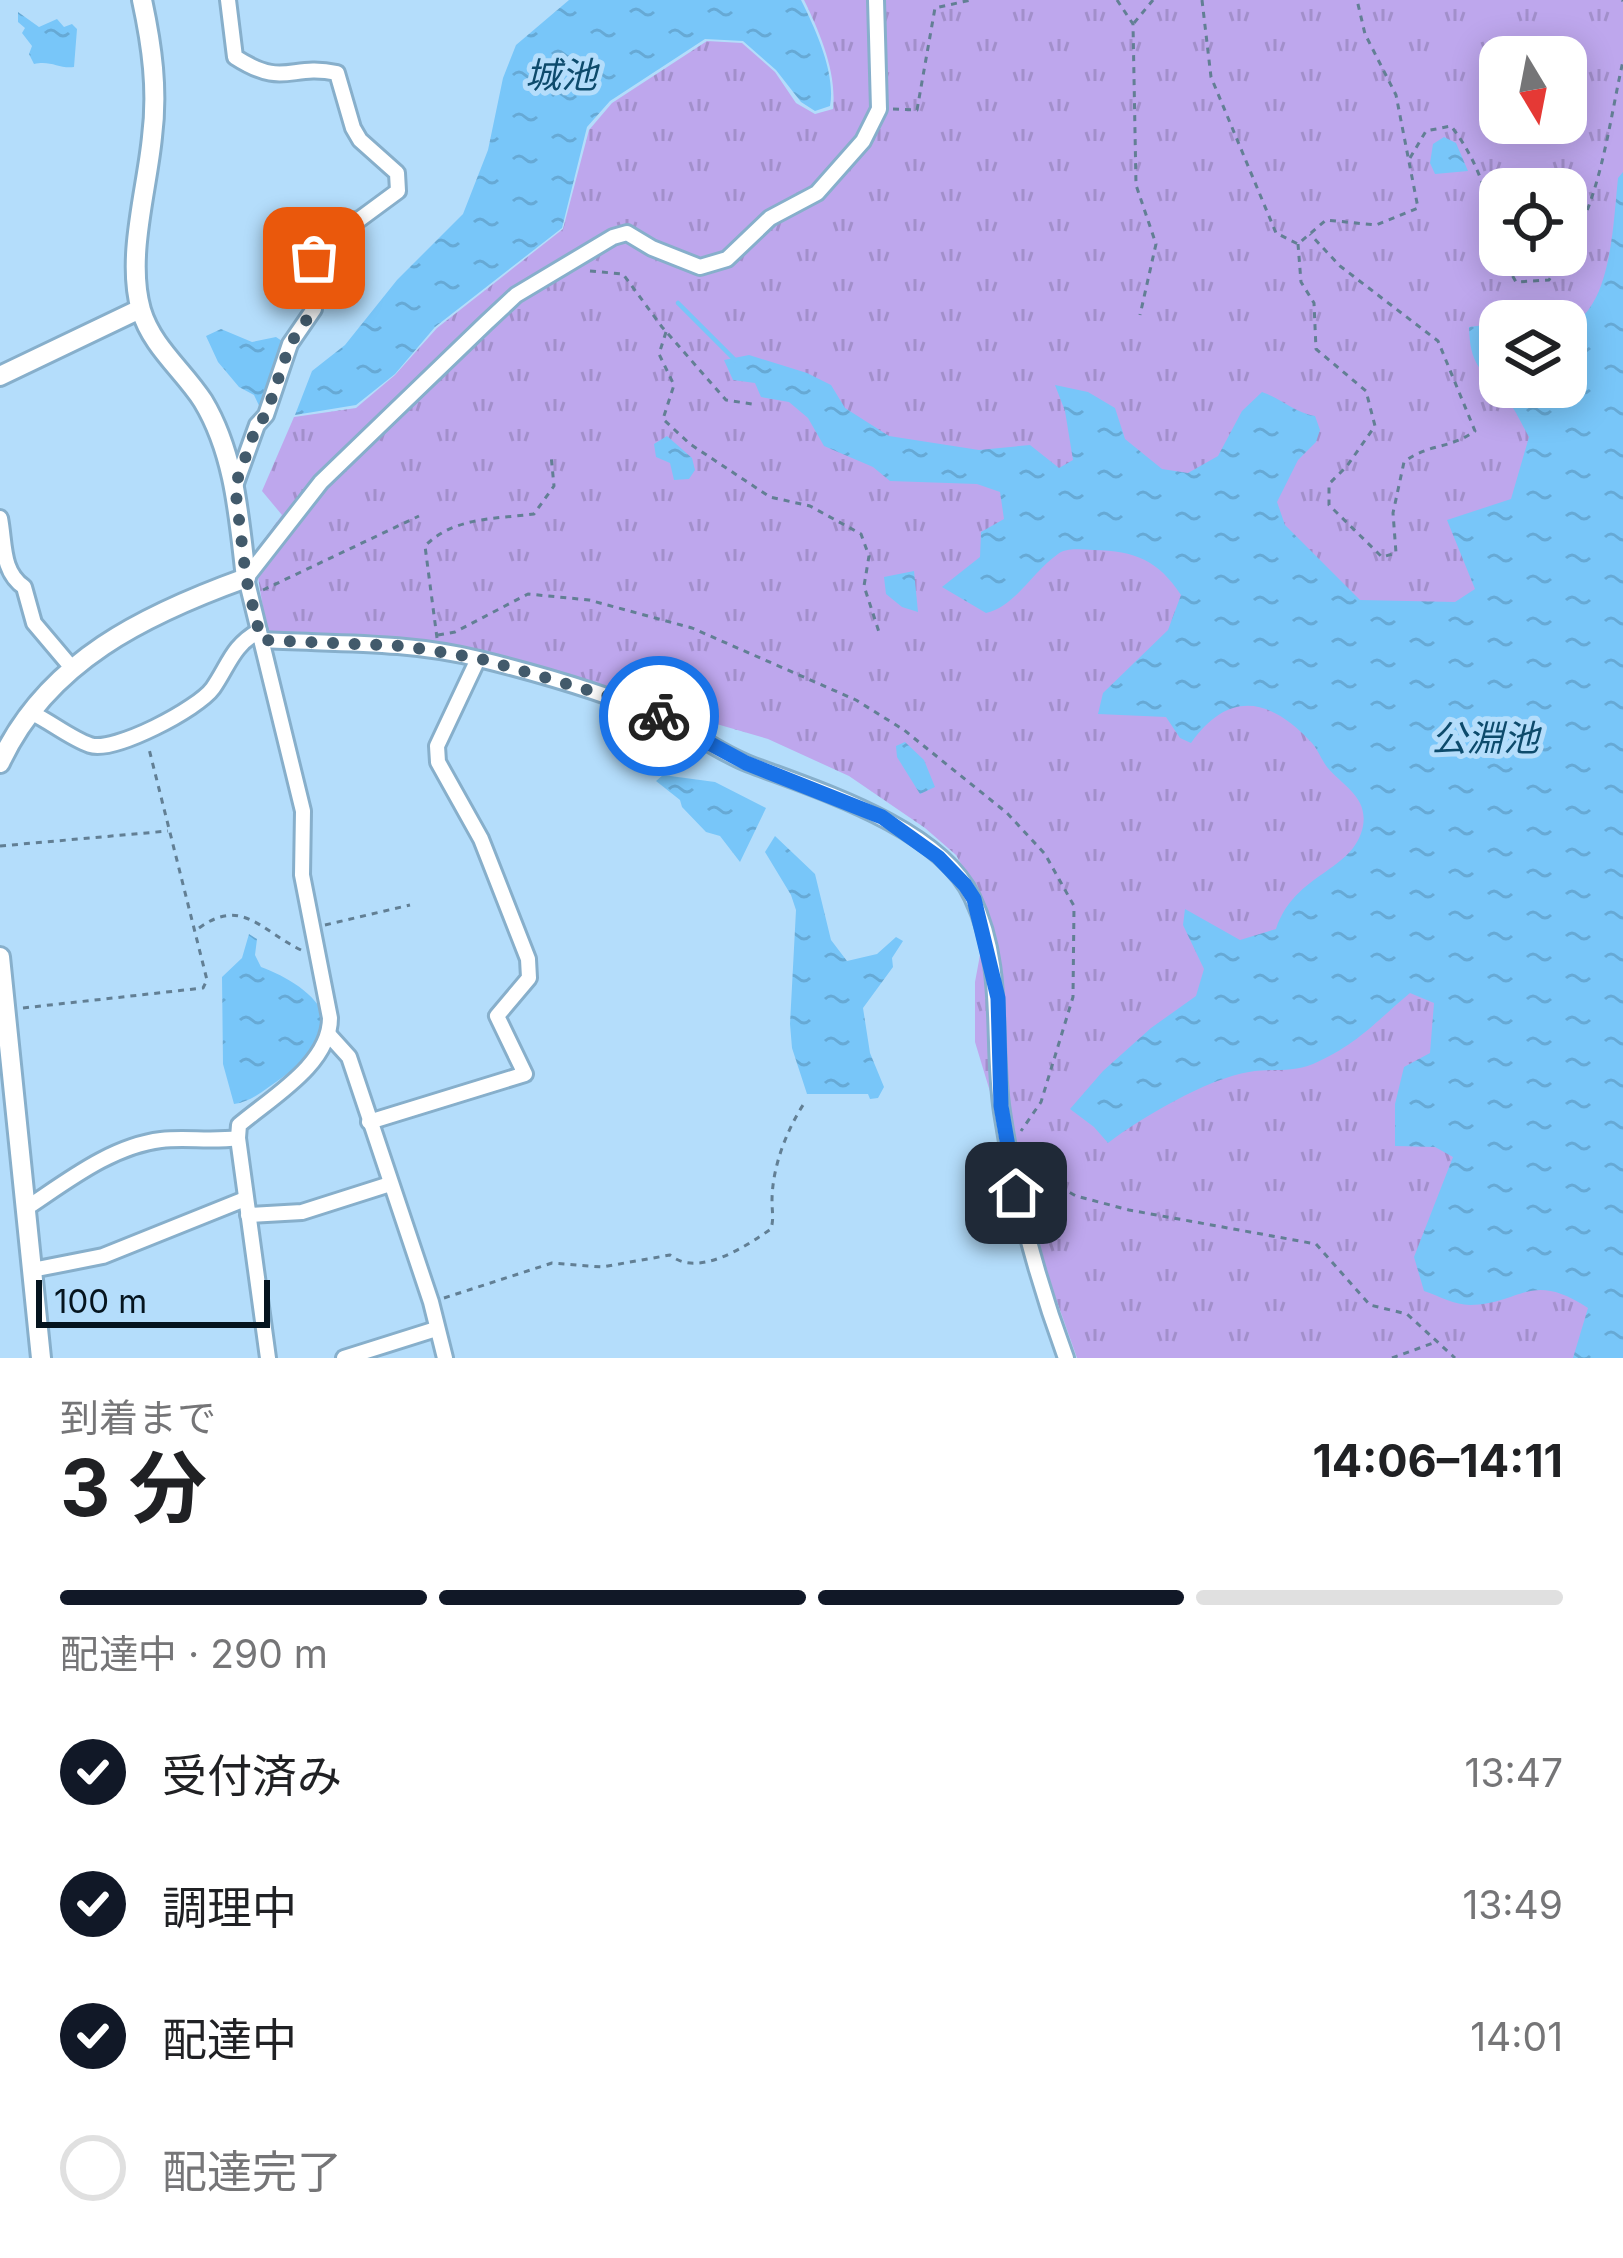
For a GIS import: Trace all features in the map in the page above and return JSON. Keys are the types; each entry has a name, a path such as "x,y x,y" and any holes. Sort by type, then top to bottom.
{"street":[{"path":"142,0 156,95 138,250 140,309 160,348 203,401 235,486 248,587 303,811 302,875 330,1036 349,1057 431,1302 445,1358"},
{"path":"228,0 235,57 259,73 284,77 313,68 337,74 352,128 397,173 398,191 320,238 314,258 314,309 290,344 235,486"},
{"path":"0,763 32,713 72,668 149,615 248,587 321,482 516,295 627,233 700,267 728,259 770,218 817,194 862,141 879,109 876,0"},
{"path":"0,376 140,309"},
{"path":"0,518 7,565 13,579 24,587 34,623 72,668"},
{"path":"32,713 88,745 107,748 182,716 201,702 239,642 260,636 403,646 478,658 615,698 666,719 746,763 882,817 938,857 974,899 998,998 1001,1106 1022,1228 1066,1358"},
{"path":"369,1122 525,1074 497,1016 529,978 528,959 481,839 438,762 437,746 478,658"},
{"path":"0,957 41,1358"},
{"path":"268,1358 239,1125 322,1053 330,1036"},
{"path":"25,1209 130,1146 166,1139 205,1143 238,1138"},
{"path":"32,1270 103,1256 247,1207 302,1211 390,1184"},
{"path":"344,1358 436,1329"}],"path":[{"path":"879,109 917,110 935,8 971,0"},
{"path":"1118,0 1133,24 1136,185 1156,244 1140,315"},
{"path":"1133,24 1153,0"},
{"path":"1202,0 1211,77 1276,233 1298,244"},
{"path":"1298,244 1326,220 1376,225 1418,208 1396,95 1365,34 1357,0"},
{"path":"1587,207 1623,61"},
{"path":"1408,160 1426,131 1451,126 1472,152 1479,171"},
{"path":"1298,244 1300,282 1315,303 1316,350 1366,391 1375,426 1329,484 1329,506 1382,557 1396,553 1393,513 1404,462 1421,450 1454,446 1475,430 1438,341 1340,266 1310,234"},
{"path":"571,265 623,274 726,400 752,404"},
{"path":"1513,276 1516,282 1552,276"},
{"path":"666,332 659,354 674,385 663,419 690,444 770,497 810,506 861,534 868,556 864,586 879,632"},
{"path":"439,652 425,546 437,534 463,523 534,514 554,486 551,455"},
{"path":"248,587 418,516"},
{"path":"436,635 455,632 528,594 589,600 692,628 856,700 904,730 1007,812 1045,854 1074,905 1073,997 1041,1102 1009,1154 1076,1196 1316,1244 1370,1305 1407,1314 1455,1358"},
{"path":"3,1010 203,988 207,980 197,929 144,730"},
{"path":"0,846 170,830"},
{"path":"312,928 410,905"},
{"path":"197,929 222,913 239,914 299,949 317,954"},
{"path":"431,1302 552,1263 602,1267 670,1255 680,1264 695,1265 760,1236 771,1229 774,1218 771,1197 782,1143 806,1102"},
{"path":"1392,1358 1437,1341"}],"green space":[{"path":"804,0 1623,0 1623,1358 1077,1358 1033,1234 975,1042 980,955 976,890 956,855 849,776 768,739 437,643 267,632 254,553 282,515 262,491 294,417 356,408 395,375 437,328 563,229 589,130 612,103 707,41 742,43 775,72 796,103 815,114 833,109 830,67"}],"water":[{"name":"城池","path":"569,0 801,0 827,66 830,106 815,111 801,102 776,70 743,41 705,39 610,101 587,127 562,228 435,327 395,374 356,405 295,415 312,371 345,345 397,280 463,214 488,150 503,78 516,45"},
{"path":"18,12 39,27 57,19 64,27 72,24 77,29 74,67 34,64"},
{"path":"1444,137 1456,143 1468,171 1435,174 1430,163 1433,144"},
{"name":"公淵池","path":"1623,172 1623,1358 1573,1358 1588,1308 1568,1297 1539,1290 1470,1305 1424,1291 1414,1257 1453,1157 1435,1147 1395,1146 1395,1104 1404,1067 1430,1053 1434,1003 1410,993 1329,1056 1305,1067 1249,1072 1215,1082 1156,1111 1108,1143 1070,1109 1103,1071 1196,996 1204,969 1183,925 1185,909 1240,940 1276,929 1296,895 1337,864 1357,841 1363,826 1362,807 1312,743 1265,709 1250,706 1220,714 1191,743 1180,738 1166,717 1098,714 1103,693 1168,630 1181,595 1154,566 1122,553 1066,550 1015,596 986,613 942,587 980,557 981,532 1004,519 1000,492 977,484 890,481 873,467 824,446 808,418 789,402 761,397 755,383 733,380 724,360 749,355 807,373 831,385 845,408 889,436 979,450 1030,445 1059,468 1073,460 1065,411 1055,385 1088,392 1115,408 1125,439 1162,469 1188,473 1218,456 1242,411 1262,392 1315,416 1320,430 1277,502 1285,525 1360,600 1455,602 1475,589 1447,520 1511,499 1529,437 1513,408 1587,408 1587,312 1603,281 1618,178"},
{"name":"公淵池","path":"1479,326 1479,366 1472,350 1469,327"},
{"path":"221,329 252,342 276,337 285,343 262,412 254,395 239,387 218,362 206,336"},
{"path":"667,436 692,458 695,470 689,479 674,480 670,463 656,457 654,444"},
{"path":"914,571 918,612 886,594 884,577"},
{"path":"905,742 924,760 935,787 920,794 897,757 896,746"},
{"path":"663,775 715,782 766,808 740,862 720,836 706,832 680,800 656,781"},
{"path":"775,836 815,874 831,940 847,961 877,954 896,937 903,941 892,958 893,967 863,1008 870,1053 884,1087 878,1098 807,1094 792,1048 790,1024 796,910 765,852"},
{"path":"249,934 257,939 255,955 261,967 302,989 322,1011 325,1025 323,1039 311,1057 260,1094 234,1104 223,1064 222,977 242,958"}],"waterway":[{"path":"678,303 735,360"}],"way so far":[{"path":"314,258 314,309 290,344 235,486 246,578 261,640 403,646 478,658 615,698 659,716"}],"route":[{"path":"659,716 746,763 904,829 965,885 974,899 998,998 1001,1106 1016,1193"}]}
